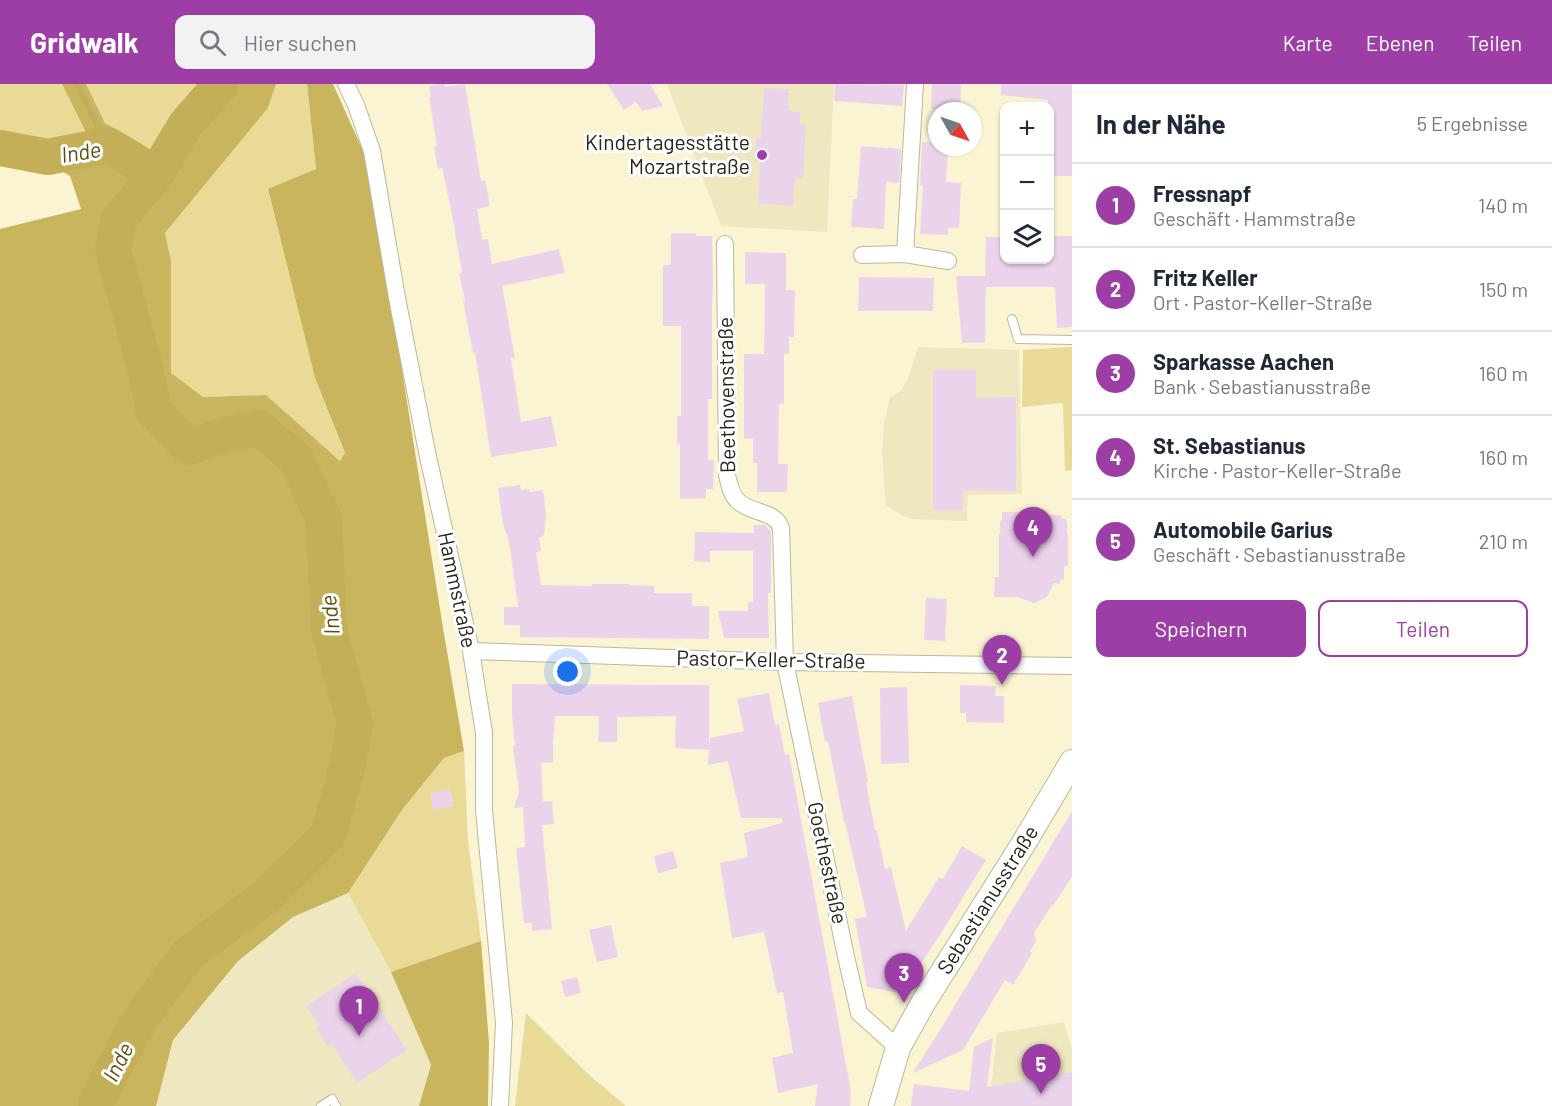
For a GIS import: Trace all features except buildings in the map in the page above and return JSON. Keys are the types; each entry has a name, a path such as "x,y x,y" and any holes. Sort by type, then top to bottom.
{"main road":[{"name":"Sebastianusstraße","path":"881,1106 898,1048 923,1003 1072,762"}],"street":[{"name":"Hammstraße","path":"346,84 372,151 397,298 471,651 484,733 483,810 504,1023 500,1106"},
{"path":"905,254 915,84"},
{"name":"Beethovenstraße","path":"725,244 727,475 730,490 737,501 775,518 781,528 785,662"},
{"path":"862,255 905,254 948,261"},
{"name":"Pastor-Keller-Straße","path":"471,651 785,662 1072,666"},
{"name":"Goethestraße","path":"785,662 859,1013 898,1048"}],"lane":[{"path":"1012,319 1018,339 1072,340"},
{"path":"321,1106 332,1099 336,1106"}],"shaded area":[{"path":"0,84 62,84 87,136 56,143 54,153 20,147 0,139"},
{"path":"62,84 86,84 105,123 156,155 199,84 276,84 268,108 165,233 171,261 171,373 203,397 266,395 340,461 345,453 315,378 268,189 316,169 307,84 333,84 363,151 381,238 464,751 444,758 402,810 348,893 293,917 238,961 173,1040 156,1106 0,1106 0,229 81,209 70,176 52,165 56,143 87,135"},
{"path":"86,84 199,84 156,156 105,123"},
{"path":"276,84 307,84 316,169 268,190 315,378 345,454 340,461 266,395 203,397 171,374 171,261 165,233 268,108"},
{"name":"Kindertagesstätte Mozartstraße","path":"667,84 834,84 827,232 721,226"},
{"path":"918,347 1019,350 1022,494 968,495 967,521 912,519 886,505 882,453 884,424 890,397 900,392 907,381"},
{"path":"1072,347 1072,470 1065,471 1063,403 1022,407 1023,350"},
{"path":"464,751 468,841 481,941 391,972 348,893 402,810 444,758"},
{"path":"348,893 391,972 431,1065 419,1106 156,1106 173,1040 238,961 293,917"},
{"path":"481,941 489,1043 488,1106 419,1106 431,1065 391,972"},
{"path":"526,1013 587,1073 626,1106 515,1106"},
{"path":"1064,1022 1072,1049 1072,1106 989,1106 997,1033"}],"waterway":[{"path":"76,84 108,145"},
{"name":"Inde","path":"96,1106 97,1099 141,1018 187,955 265,897 328,835 347,768 355,724 329,630 324,519 296,459 259,428 226,435 189,447 154,411 146,371 113,250 118,221 156,174 186,124 221,84"},
{"name":"Inde","path":"0,148 48,157 108,145 156,174"}],"place":[{"name":"Kindertagesstätte Mozartstraße","path":"762,155"},
{"name":"St. Sebastianus","path":"1033,557"},
{"name":"Fritz Keller","path":"1002,685"},
{"name":"Sparkasse Aachen","path":"904,1003"},
{"name":"Fressnapf","path":"359,1036"},
{"name":"Automobile Garius","path":"1041,1094"}]}
